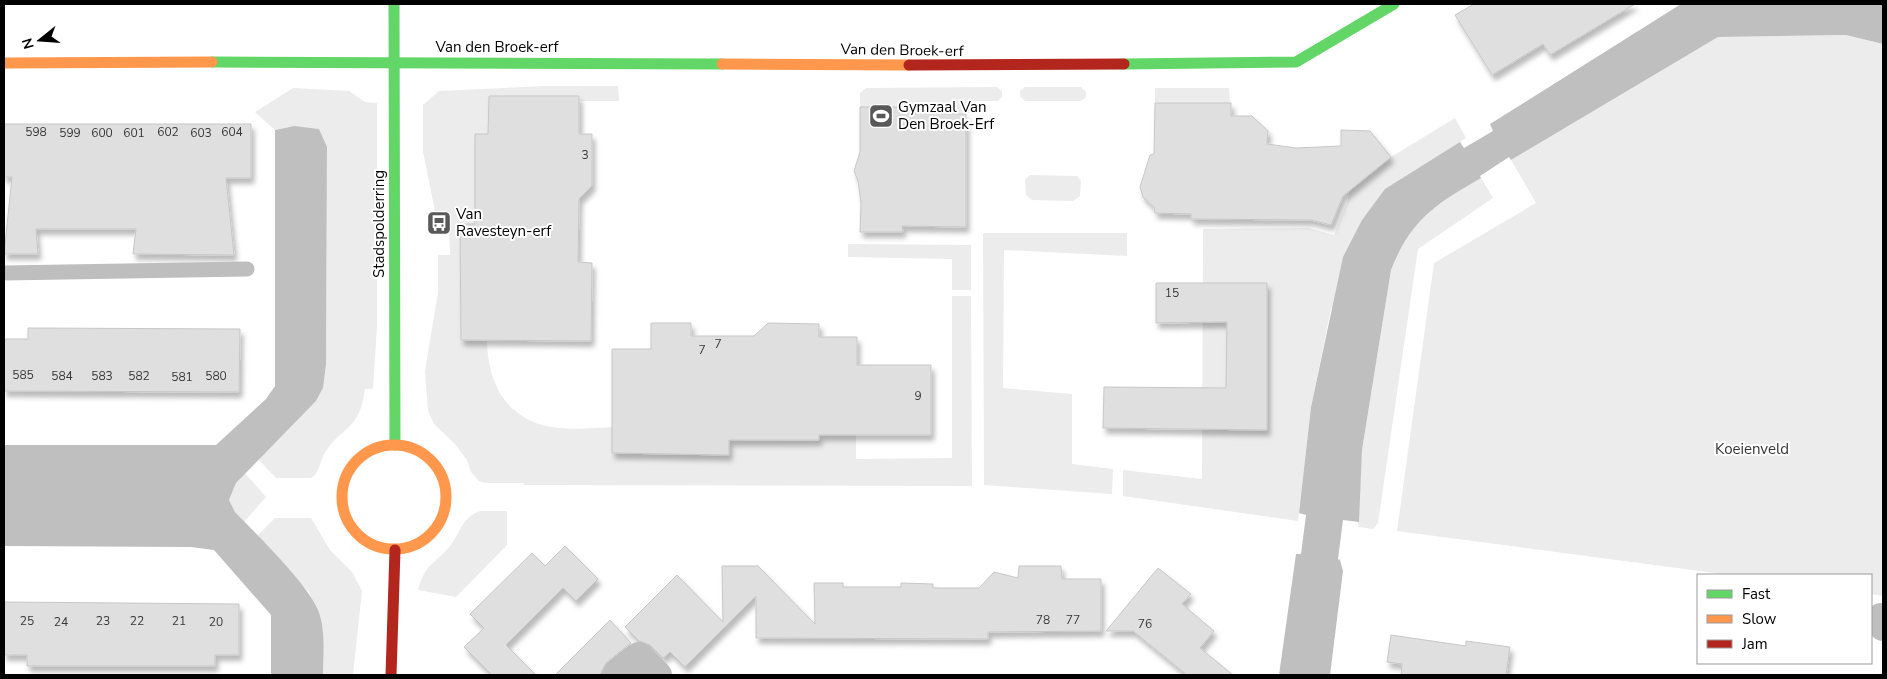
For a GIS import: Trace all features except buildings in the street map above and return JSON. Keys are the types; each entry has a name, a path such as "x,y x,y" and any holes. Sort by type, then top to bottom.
{"street":[{"name":"Stadspolderring","path":"394,4 395,445"},
{"name":"Van den Broek-erf","path":"394,61 968,66 1296,62 1394,4"},
{"path":"4,62 394,61"},
{"path":"395,445 411,448 426,456 438,468 445,483 447,500 444,515 431,535 410,548 395,550 379,548 359,535 346,516 342,501 346,480 356,461 374,449 395,445"},
{"path":"391,675 395,550"},
{"path":"616,675 639,656 658,675"}],"lane":[{"path":"4,273 247,269"}],"green space":[{"name":"Koeienveld","path":"1846,35 1883,44 1883,596 1872,594 1872,574 1722,574 1397,531 1434,263 1536,203 1511,160 1718,37"},
{"path":"546,86 618,86 619,101 579,101 579,96 489,96 488,134 475,134 475,224 460,224 461,340 487,341 490,368 494,381 507,403 528,420 550,427 577,429 612,427 612,453 728,455 729,440 818,441 819,427 856,428 856,459 952,458 952,296 971,296 972,486 524,485 524,483 486,483 479,481 471,472 467,460 455,444 434,424 428,411 425,371 438,292 438,255 450,255 449,226 438,226 423,152 423,105 439,91"},
{"path":"997,87 1002,91 1002,97 998,101 973,101 973,113 902,114 903,107 860,107 860,93 866,88"},
{"path":"1025,87 1081,87 1086,92 1086,97 1081,101 1025,101 1020,96 1020,91"},
{"path":"293,88 349,91 365,102 377,103 377,327 373,389 365,389 359,413 354,421 331,444 324,454 316,474 311,478 276,478 258,459 316,401 323,388 326,365 327,147 294,126 275,130 255,112"},
{"path":"1155,88 1229,88 1230,103 1155,103"},
{"path":"1455,118 1466,138 1460,142 1331,309 1311,407 1298,521 1123,496 1123,470 1202,479 1203,229 1309,228 1334,235 1348,200 1349,190 1391,157"},
{"path":"1030,175 1077,176 1081,181 1080,196 1073,201 1032,200 1026,195 1025,180"},
{"path":"1481,178 1493,198 1418,249 1378,523 1373,529 1358,527 1362,450 1391,270 1403,242 1419,222 1438,205"},
{"path":"983,233 1127,233 1127,256 1004,250 1003,388 1072,394 1072,464 1113,469 1112,494 984,485"},
{"path":"848,244 971,245 971,290 952,290 952,259 848,257"},
{"path":"245,473 266,497 244,522 235,512 229,500 236,483"},
{"path":"480,511 507,511 507,545 456,597 418,590 427,569 450,546 465,521"},
{"path":"275,518 311,518 330,550 352,572 362,591 353,675 323,675 323,631 309,592 257,536"}],"shaded area":[{"path":"1681,4 1883,4 1883,44 1846,35 1718,37 1511,160 1509,157 1426,215 1407,238 1391,270 1362,450 1359,522 1343,520 1338,559 1343,571 1330,675 1279,675 1296,554 1301,554 1306,515 1299,513 1311,407 1343,257 1362,220 1385,189 1460,142 1464,148 1493,131 1490,124"},
{"path":"294,126 319,129 327,147 326,365 323,388 316,401 236,483 229,500 235,512 293,573 318,610 324,642 323,675 271,675 271,615 214,550 191,547 4,546 4,445 216,445 266,399 275,386 275,130"}],"traffic: fast":[{"path":"394,4 395,445"},
{"path":"1124,64 1296,62 1394,4"},
{"path":"212,62 722,64"}],"traffic: slow":[{"path":"4,63 212,62"},
{"path":"722,64 909,65"},
{"path":"394,445 414,449 431,460 442,477 446,497 442,517 431,534 414,545 394,549 374,545 357,534 346,517 342,497 346,477 357,460 374,449 394,445"}],"traffic: jam":[{"path":"909,65 1124,64"},
{"path":"391,675 395,550"}],"place":[{"name":"Gymzaal Van Den Broek-Erf","path":"881,116"},
{"name":"Van Ravesteyn-erf","path":"439,223"}]}
